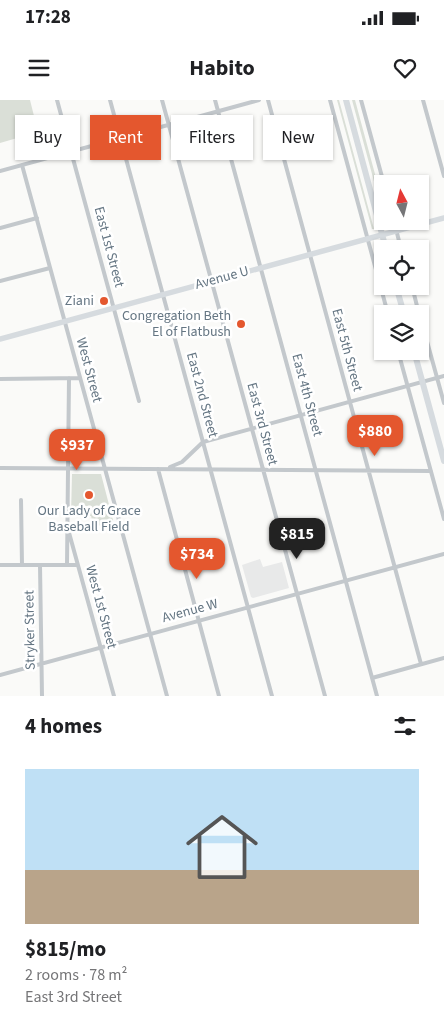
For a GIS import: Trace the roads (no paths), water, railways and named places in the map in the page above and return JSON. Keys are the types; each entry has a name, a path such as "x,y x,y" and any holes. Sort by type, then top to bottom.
{"main road":[{"path":"346,100 384,240"},
{"name":"Avenue U","path":"0,339 444,218"},
{"path":"416,360 444,461"}],"street":[{"name":"East 1st Street","path":"57,100 61,115"},
{"name":"East 2nd Street","path":"110,100 114,115"},
{"name":"East 3rd Street","path":"162,100 325,696"},
{"name":"East 4th Street","path":"215,100 377,696"},
{"path":"161,127 259,100"},
{"name":"East 5th Street","path":"268,100 421,664"},
{"path":"330,100 386,305"},
{"path":"361,100 382,175"},
{"path":"423,100 444,176"},
{"path":"0,171 40,160"},
{"name":"East 1st Street","path":"73,160 139,401"},
{"name":"East 2nd Street","path":"126,160 272,696"},
{"name":"West Street","path":"22,165 167,696"},
{"path":"0,228 37,218"},
{"path":"396,231 398,240"},
{"path":"0,281 50,268"},
{"path":"429,348 444,403"},
{"path":"401,360 444,519"},
{"path":"160,469 178,464 203,442 444,376"},
{"path":"67,565 69,378"},
{"path":"0,379 80,378"},
{"path":"0,468 264,471 431,470"},
{"path":"160,469 219,696"},
{"path":"21,500 22,565"},
{"name":"West 1st Street","path":"67,523 114,696"},
{"name":"Avenue W","path":"0,674 444,554"},
{"path":"0,565 78,564"},
{"name":"Stryker Street","path":"40,565 42,696"},
{"path":"372,678 444,658"}],"place":[{"name":"Ziani","path":"104,301"},
{"name":"Congregation Beth El of Flatbush","path":"241,324"},
{"name":"Our Lady of Grace Baseball Field","path":"89,495"}]}
